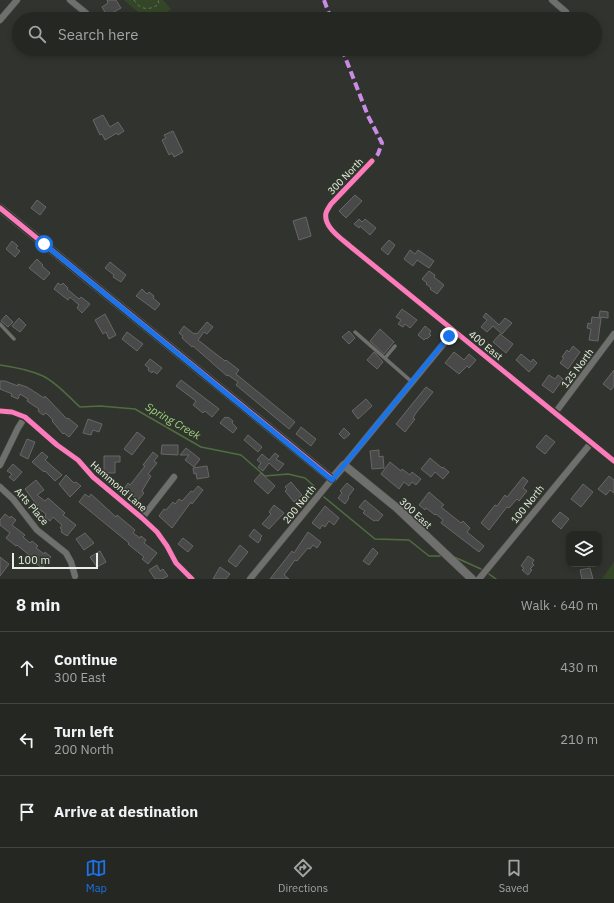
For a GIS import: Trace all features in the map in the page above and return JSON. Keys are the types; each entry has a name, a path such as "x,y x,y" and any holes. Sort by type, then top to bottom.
{"street":[{"path":"0,20 17,0"},
{"path":"70,0 84,12"},
{"path":"552,0 566,12"},
{"name":"300 North","path":"330,204 372,162"},
{"name":"400 East","path":"330,204 326,212 326,221 333,231 614,461"},
{"path":"0,208 332,480"},
{"name":"200 North","path":"250,579 454,331"},
{"name":"125 North","path":"555,413 614,334"},
{"name":"Hammond Lane","path":"0,411 12,412 25,417 57,445 78,460 93,477 157,532 167,546 176,563 192,579"},
{"path":"0,465 25,417"},
{"name":"100 North","path":"479,579 591,443"},
{"name":"300 East","path":"344,465 397,508 472,579"},
{"path":"142,518 174,477"},
{"name":"Arts Place","path":"0,487 13,499 38,530 66,554 71,562 75,576"}],"lane":[{"path":"0,324 14,339"},
{"path":"355,332 412,382"},
{"path":"385,358 395,346"}],"path":[{"path":"134,0 138,6 145,9 153,8 159,4 158,0"}],"green space":[{"path":"124,0 163,0 171,9 167,12 138,12"},
{"path":"614,562 614,579 602,579"}],"building":[{"path":"107,0 116,0 121,8 114,12 105,12 102,7 108,3"},
{"path":"103,115 110,127 118,122 124,131 105,140 102,134 100,135 93,120"},
{"path":"173,131 183,152 174,157 172,153 169,155 162,140 166,138 164,135"},
{"path":"355,195 362,201 346,218 339,211"},
{"path":"37,200 46,207 40,215 31,208"},
{"path":"306,217 311,236 299,240 293,221"},
{"path":"359,219 362,222 365,219 376,228 370,235 360,226 359,228 354,224"},
{"path":"389,240 395,245 388,255 381,249"},
{"path":"12,241 18,246 16,248 20,251 15,257 6,249"},
{"path":"410,250 415,254 418,250 434,261 429,268 417,260 413,266 404,259"},
{"path":"37,259 50,273 44,280 29,268"},
{"path":"110,262 126,275 121,282 113,277 114,275 105,268"},
{"path":"429,271 444,285 437,294 430,289 431,288 426,284 427,283 422,279"},
{"path":"58,283 61,285 63,283 68,288 67,289 79,299 81,297 90,304 82,313 77,308 79,305 70,297 68,300 54,289"},
{"path":"142,289 147,294 149,292 154,296 153,298 160,304 155,310 136,296"},
{"path":"402,309 417,320 410,328 405,324 403,327 398,324 401,320 396,317"},
{"path":"600,311 608,312 608,318 599,317"},
{"path":"486,313 499,325 505,318 512,323 502,334 493,326 487,332 481,327 487,320 483,317"},
{"path":"105,314 116,335 109,339 106,332 103,334 95,320"},
{"path":"6,315 13,322 8,327 1,321"},
{"path":"592,317 601,318 598,341 589,340 591,329 587,328 588,323 591,324"},
{"path":"19,318 26,325 20,332 12,326"},
{"path":"207,322 213,327 207,334 204,332 198,340 239,370 236,374 295,422 289,429 236,385 238,382 228,375 227,376 193,346 192,347 182,338 183,336 179,333 184,326 194,334 197,334"},
{"path":"425,326 431,331 429,334 431,335 424,340 418,335"},
{"path":"380,329 394,342 384,354 370,341"},
{"path":"349,331 355,338 349,344 342,337"},
{"path":"127,332 143,344 137,351 122,339"},
{"path":"500,334 513,344 506,353 493,342"},
{"path":"573,346 580,352 568,369 560,363 567,350 569,352"},
{"path":"374,352 383,362 377,369 367,360"},
{"path":"454,352 464,360 469,354 476,360 469,368 467,366 459,374 445,363"},
{"path":"521,354 531,362 533,359 537,363 529,372 516,360"},
{"path":"150,359 162,368 157,374 148,370 149,368 145,365"},
{"path":"614,370 614,386 611,390 603,384"},
{"path":"549,375 555,379 558,375 563,379 553,393 542,385"},
{"path":"181,380 219,409 212,417 205,411 203,413 193,405 196,401 176,386"},
{"path":"0,381 27,387 44,398 45,396 67,419 68,418 78,426 69,437 64,433 63,434 46,413 43,415 38,411 39,409 27,401 28,399 20,394 18,399 11,396 12,394 0,389"},
{"path":"426,387 433,392 416,413 413,418 415,419 405,432 396,424"},
{"path":"366,399 372,406 358,419 352,411"},
{"path":"225,417 228,417 233,421 232,423 237,428 233,433 220,423"},
{"path":"88,419 102,424 99,432 93,430 91,435 83,433"},
{"path":"301,427 316,439 311,446 296,434"},
{"path":"344,428 350,434 344,439 339,434"},
{"path":"137,432 145,438 132,455 124,449"},
{"path":"248,435 262,447 258,452 244,440"},
{"path":"546,435 555,442 545,454 536,447"},
{"path":"27,439 35,442 28,459 20,455"},
{"path":"162,445 178,445 178,455 161,454"},
{"path":"186,448 200,459 194,467 185,460 189,455 180,455"},
{"path":"379,450 379,457 383,456 384,468 372,469 370,451"},
{"path":"42,452 48,457 45,460 62,475 55,481 45,471 44,472 32,462"},
{"path":"153,452 158,456 154,461 157,463 148,474 151,476 142,491 144,493 138,500 124,489 128,483 130,485 145,466 143,465"},
{"path":"275,453 279,456 276,459 284,464 278,471 269,463 263,471 258,467 261,463 257,460 262,454 269,460"},
{"path":"104,456 120,456 120,462 115,462 115,473 104,473"},
{"path":"430,458 449,472 443,479 435,472 431,477 421,469"},
{"path":"390,462 401,471 402,469 410,475 412,472 421,479 416,485 412,482 409,486 404,482 399,489 381,474"},
{"path":"13,464 22,472 14,481 9,477 12,474 7,471"},
{"path":"207,466 209,477 197,479 193,468"},
{"path":"261,473 275,486 268,494 254,481"},
{"path":"66,475 74,483 76,482 81,486 70,497 59,484"},
{"path":"609,476 614,480 614,493 610,490 606,495 598,489"},
{"path":"523,477 528,481 523,488 527,491 519,501 517,499 509,508 507,507 489,530 481,523 495,505 497,506 505,495 507,497"},
{"path":"36,480 44,490 37,495 45,501 48,498 65,513 63,515 76,525 67,536 61,532 62,530 60,528 62,525 53,517 50,521 45,517 46,514 39,509 40,508 25,489"},
{"path":"291,482 302,495 294,502 285,491 287,489 285,487"},
{"path":"347,483 354,489 345,504 338,498 342,493 340,491"},
{"path":"583,484 593,492 581,507 571,499"},
{"path":"198,486 203,490 192,504 191,502 172,528 159,516 164,509 166,510 173,502 175,504 179,499 182,501"},
{"path":"429,492 444,505 441,507 461,523 463,521 470,528 467,532 484,546 479,552 441,523 443,520 436,514 435,515 426,508 425,510 419,505"},
{"path":"85,494 89,497 91,494 116,517 117,515 135,530 133,533 146,540 144,543 157,553 148,564 142,559 144,557 128,544 129,543 79,502"},
{"path":"365,500 383,515 378,521 374,521 363,513 365,511 359,507"},
{"path":"274,505 284,513 269,529 262,524 271,514 269,512"},
{"path":"325,506 339,518 334,525 329,521 325,527 322,525 320,529 312,523"},
{"path":"560,512 569,519 561,529 552,521"},
{"path":"5,514 16,520 12,525 25,535 23,537 30,543 32,541 38,546 36,548 44,554 45,552 51,557 42,568 33,561 34,559 6,538 10,533 0,525 0,520"},
{"path":"254,529 262,536 258,543 249,536"},
{"path":"308,532 321,542 317,548 313,545 310,549 308,548 297,561 295,560 284,575 289,579 270,579 292,551 294,553"},
{"path":"85,533 94,543 84,550 76,539"},
{"path":"183,538 193,546 188,552 178,544"},
{"path":"240,545 248,552 236,567 228,561"},
{"path":"373,548 378,553 369,565 363,561"},
{"path":"100,551 106,562 97,567 90,557"},
{"path":"528,556 534,560 532,563 534,565 530,569 532,570 528,575 522,570 524,568 521,566"},
{"path":"0,557 9,564 0,576"},
{"path":"157,565 160,571 163,569 168,576 162,579 155,579 149,570"},
{"path":"220,567 230,574 226,579 213,579"},
{"path":"590,568 593,579 582,579 580,570"}],"waterway":[{"name":"Spring Creek","path":"0,365 22,369 43,376 58,386 80,407 100,406 135,409 201,447 241,455 265,476 288,474 305,478 314,486"},
{"name":"Spring Creek","path":"324,497 375,539 409,540 429,556 440,556"},
{"name":"Spring Creek","path":"452,556 481,569"},
{"name":"Spring Creek","path":"489,574 496,579"}],"marked path":[{"path":"324,0 328,12"},
{"path":"345,56 368,116 382,143 378,154 372,161"}],"cycle path":[{"path":"372,161 329,207 326,213 326,218 330,228 351,247 614,461"},
{"path":"0,208 332,479"},
{"path":"0,411 12,412 25,417 57,445 78,460 93,477 157,532 167,546 176,563 192,579"}],"route":[{"path":"44,244 332,480 449,336"}]}
